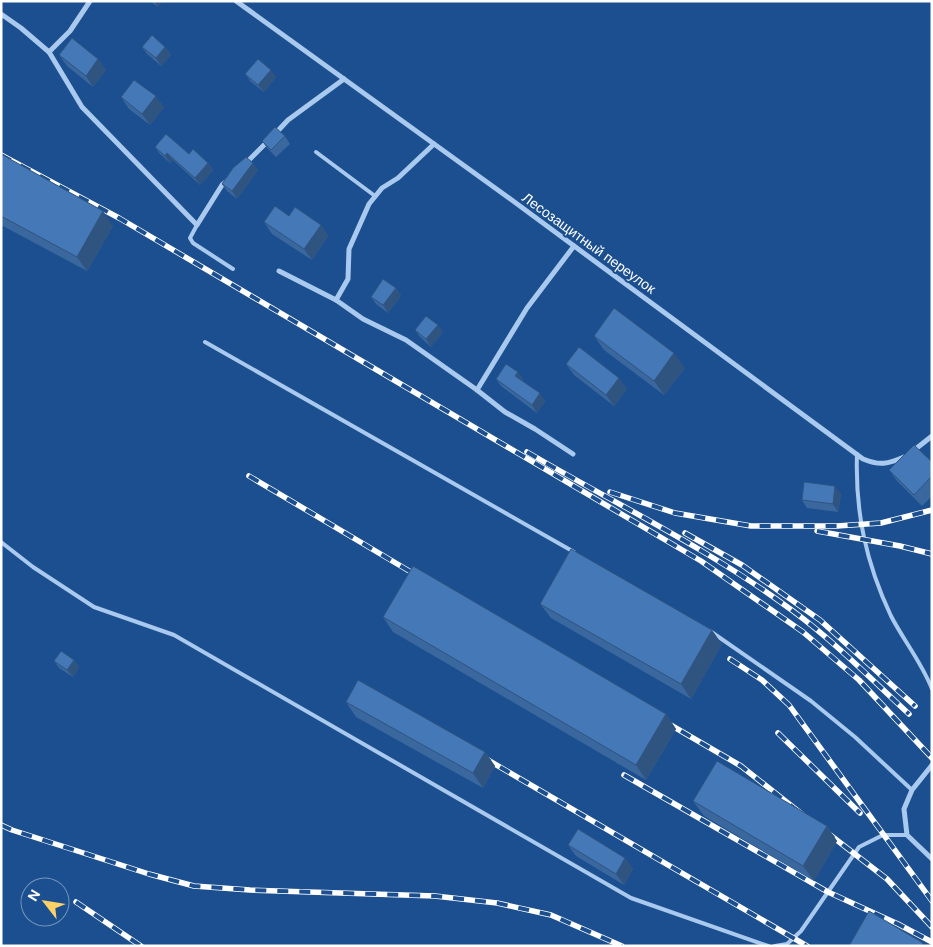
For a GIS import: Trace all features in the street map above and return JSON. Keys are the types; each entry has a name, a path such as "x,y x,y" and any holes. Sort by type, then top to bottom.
{"street":[{"path":"49,52 70,31 90,1"},
{"name":"Лесозащитный переулок","path":"236,1 857,454 875,464 892,463 908,456 932,436"},
{"path":"1,14 49,52 82,107 196,225 222,185 229,179"},
{"path":"242,167 288,120 344,79"},
{"path":"336,300 348,279 349,249 369,204 382,188 398,178 434,144"},
{"path":"477,390 527,308 574,246"},
{"path":"279,271 336,300 362,319 406,340 505,412 573,454"},
{"path":"932,765 912,790 904,809 908,836 932,858"}],"lane":[{"path":"316,152 376,196"},
{"path":"196,225 190,238 193,243 233,269"},
{"path":"205,342 579,555"},
{"path":"857,454 856,486 867,552 892,616 927,676 932,689"},
{"path":"1,542 33,567 94,607 174,635 631,898 768,946"},
{"path":"709,630 811,700 855,737 912,790"},
{"path":"775,946 787,944 801,931 859,847 883,835 908,836"}],"building":[{"path":"152,35 165,47 156,58 142,47"},
{"path":"72,38 98,59 86,76 59,55"},
{"path":"258,59 271,70 258,85 245,74"},
{"path":"134,80 156,96 142,114 121,97"},
{"path":"275,127 285,136 271,150 262,141"},
{"path":"166,134 189,154 193,149 208,163 195,178 167,153 165,156 155,147"},
{"path":"1,154 103,211 77,257 1,216"},
{"path":"246,157 253,163 232,191 222,184 233,168"},
{"path":"275,206 289,216 295,207 321,225 304,249 264,222"},
{"path":"383,279 396,288 383,305 371,297"},
{"path":"614,308 674,353 654,381 594,336"},
{"path":"426,316 438,325 426,339 415,330"},
{"path":"579,347 619,378 606,395 566,364"},
{"path":"506,364 518,372 515,376 540,393 532,405 496,379"},
{"path":"914,445 932,462 932,476 914,495 889,470"},
{"path":"804,482 835,486 833,504 802,500"},
{"path":"571,549 712,630 681,684 540,604"},
{"path":"413,566 666,714 636,765 383,617"},
{"path":"61,651 74,660 67,670 54,661"},
{"path":"358,680 485,752 473,773 346,702"},
{"path":"717,761 827,826 803,866 693,801"},
{"path":"578,829 625,858 616,874 568,845"},
{"path":"869,911 923,943 921,946 849,946"}],"railway":[{"path":"1,155 119,218 701,561 803,632 859,680 932,758"},
{"path":"527,452 695,547 761,588 824,635 909,714"},
{"path":"249,476 421,578"},
{"path":"610,492 675,513 751,526 837,526 881,523 932,510"},
{"path":"817,531 900,546 932,554"},
{"path":"685,533 742,565 820,620 915,706"},
{"path":"730,659 762,680 789,705 932,901"},
{"path":"662,720 741,766 803,815"},
{"path":"778,733 860,813"},
{"path":"481,756 807,946"},
{"path":"624,775 828,892 932,942"},
{"path":"1,825 149,874 194,886 250,890 435,896 497,903 551,915 622,946"},
{"path":"825,831 887,879 932,927"},
{"path":"76,902 141,946"}]}
